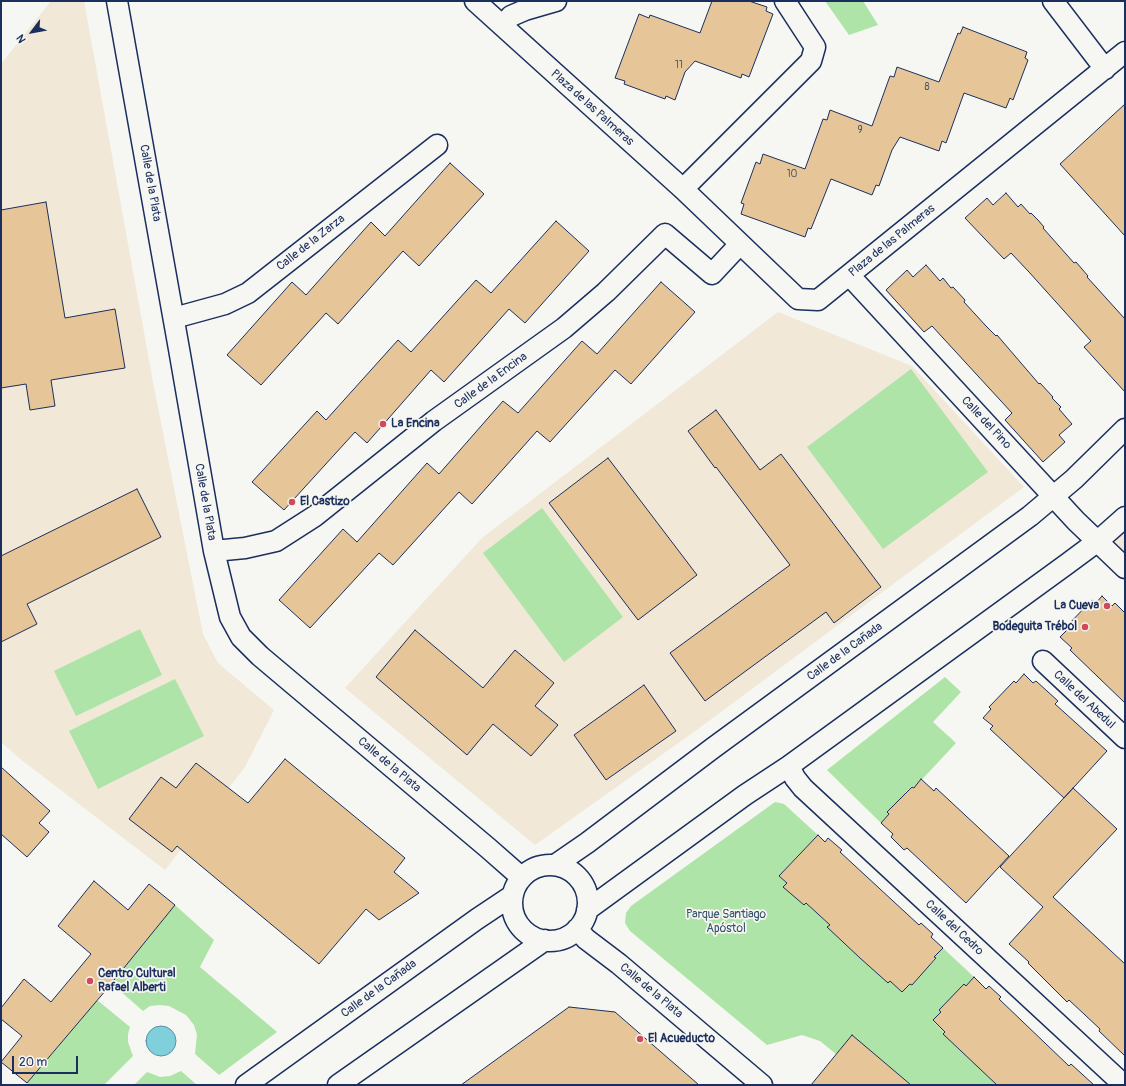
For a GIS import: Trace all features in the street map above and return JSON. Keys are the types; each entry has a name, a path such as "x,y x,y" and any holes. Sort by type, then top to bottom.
{"street":[{"name":"Calle de la Plata","path":"117,1 214,551 230,617 241,637 260,656 488,848 521,878"},
{"name":"Plaza de las Palmeras","path":"476,1 682,189 798,299 818,300 1125,52"},
{"path":"502,26 511,16 525,10 556,1"},
{"path":"682,189 811,61 815,47 785,1"},
{"path":"1053,1 1105,69"},
{"name":"Calle de la Zarza","path":"174,318 225,304 248,293 437,145"},
{"name":"Calle de la Encina","path":"214,551 245,548 276,541 315,516 434,422 564,328 606,292 665,234 712,274 740,244"},
{"name":"Calle del Pino","path":"849,275 1076,521 1125,568"},
{"name":"Calle de la Cañada","path":"555,865 1024,521 1074,479 1125,429"},
{"path":"587,910 745,795 789,766 1098,541 1125,517"},
{"name":"Calle del Abedul","path":"1042,661 1125,738"},
{"name":"Calle del Cedro","path":"789,766 795,778 804,788 1124,1085"},
{"path":"542,865 555,865 574,873 581,880 586,890 588,900 587,910 585,917 577,929 568,936 557,940 545,940 534,937 523,929 516,919 512,908 513,895 521,878 531,869 542,865"},
{"name":"Calle de la Cañada","path":"246,1085 477,919 513,895"},
{"name":"Calle de la Plata","path":"577,929 586,939 619,964 762,1085"},
{"path":"338,1085 545,940"}],"shaded area":[{"path":"51,1 84,1 155,393 203,634 218,663 274,710 245,767 165,870 19,758 1,742 1,64"},
{"path":"778,312 912,366 1024,487 698,729 535,845 345,688 482,538"},
{"path":"1125,517 1125,568 1098,541"}],"green space":[{"path":"825,1 863,1 878,25 849,35"},
{"path":"911,369 988,472 883,549 807,447"},
{"path":"542,508 623,617 564,662 483,553"},
{"path":"140,629 162,675 76,716 54,671"},
{"path":"945,677 961,692 933,722 956,743 914,788 912,786 905,793 911,800 889,814 881,823 827,770"},
{"path":"175,679 204,736 98,789 69,731"},
{"name":"Parque Santiago Apóstol","path":"775,802 784,804 818,835 779,876 787,883 784,887 804,905 806,903 830,925 828,927 888,983 890,981 902,992 910,984 912,985 918,978 922,959 929,966 936,959 934,957 943,948 974,977 966,986 964,984 957,991 964,998 946,1003 939,1010 941,1012 933,1021 997,1085 911,1085 852,1036 836,1054 820,1041 802,1035 767,1045 630,931 625,923 626,913 631,906"},
{"path":"175,905 214,940 200,967 277,1032 219,1075 195,1054 197,1035 194,1025 186,1015 169,1006 160,1005 150,1006 143,1011 111,983"},
{"path":"97,1000 130,1027 128,1042 133,1056 104,1085 29,1085 27,1083"},
{"path":"181,1071 197,1085 134,1085 147,1072 160,1077 170,1076"}],"water":[{"path":"161,1026 167,1027 175,1035 175,1047 167,1055 161,1056 155,1055 147,1047 146,1041 147,1035 155,1027"}],"building":[{"path":"712,1 749,1 767,7 766,11 773,14 749,77 742,74 741,78 695,61 685,72 675,100 666,96 665,99 624,84 625,81 615,78 639,14 649,18 650,15 700,33"},
{"path":"963,27 1027,52 1025,58 1028,60 1013,100 1010,98 1006,108 964,93 946,143 942,141 939,151 900,137 892,150 879,186 876,185 872,195 831,179 811,229 808,228 805,237 741,214 744,204 741,203 756,162 760,164 763,154 805,169 823,119 827,120 830,110 872,126 890,76 894,77 897,67 939,82 958,33 960,34"},
{"path":"1125,104 1125,236 1060,164"},
{"path":"450,163 484,194 419,266 403,251 338,324 326,313 261,385 227,355 292,282 306,295 371,222 385,236"},
{"path":"1006,193 1018,207 1021,204 1038,220 1044,227 1043,228 1074,263 1076,262 1088,276 1087,277 1125,319 1125,392 1084,347 1091,341 1029,272 1011,253 1004,259 965,218 987,198 993,205"},
{"path":"46,202 65,318 115,309 125,368 51,380 55,406 30,410 26,384 1,388 1,210"},
{"path":"556,221 589,251 525,323 509,309 444,382 431,370 367,443 355,432 284,510 252,482 317,411 326,420 398,340 411,352 476,280 491,293"},
{"path":"926,265 940,281 943,278 951,288 953,287 965,300 964,302 996,336 997,335 1039,384 1040,383 1053,397 1052,398 1061,407 1059,409 1072,424 1059,435 1065,442 1043,462 1005,420 1012,413 932,326 924,332 886,290 907,270 913,277"},
{"path":"661,282 695,312 631,384 615,370 550,442 537,431 472,504 459,492 393,565 379,553 310,628 279,600 343,529 357,542 427,463 439,474 503,401 518,413 582,341 597,354"},
{"path":"716,410 760,470 781,454 881,587 834,623 826,612 705,701 670,653 790,565 688,431"},
{"path":"608,458 697,575 638,620 549,503"},
{"path":"137,489 161,537 27,604 37,624 1,642 1,556"},
{"path":"1102,596 1112,606 1115,603 1125,613 1125,703 1070,650 1072,648 1060,637 1067,630 1065,628 1092,600 1096,603"},
{"path":"415,630 483,688 515,650 554,683 535,706 558,725 531,756 493,724 467,755 376,677"},
{"path":"1024,674 1033,683 1036,681 1058,701 1055,704 1107,751 1064,798 990,729 993,726 983,718 991,709 989,707 1014,681 1016,683"},
{"path":"644,685 676,731 606,780 574,735"},
{"path":"285,759 405,858 394,872 419,893 379,920 366,909 319,964 177,846 172,852 129,819 161,777 176,788 196,763 248,803"},
{"path":"1,767 50,811 39,823 49,832 27,857 1,834"},
{"path":"921,779 934,791 936,788 1009,856 966,903 907,848 904,850 891,837 893,834 881,823 889,814 887,812 912,787 914,788"},
{"path":"1073,788 1117,829 1053,897 1125,964 1125,1056 1099,1031 1100,1029 1069,1000 1067,1002 1028,963 1029,962 1009,944 1043,907 1000,867"},
{"path":"818,835 825,842 828,838 842,850 840,852 919,925 921,923 933,934 931,937 943,948 912,985 910,984 902,992 890,981 888,983 860,958 827,927 830,925 806,903 804,905 783,887 787,883 779,876"},
{"name":"Centro Cultural Rafael Alberti","path":"94,881 128,910 149,884 175,905 106,990 27,1083 1,1062 22,1036 1,1019 1,1008 24,979 51,1002 91,954 58,926"},
{"path":"974,977 986,989 989,986 1001,997 999,999 1069,1066 1071,1064 1094,1085 997,1085 943,1034 945,1032 933,1020 941,1012 939,1010 964,984 966,986"},
{"path":"569,1007 615,1012 699,1085 461,1085"},
{"path":"852,1035 911,1085 811,1085"}],"place":[{"name":"La Encina","path":"383,424"},
{"name":"El Castizo","path":"292,502"},
{"name":"La Cueva","path":"1107,606"},
{"name":"Bodeguita Trébol","path":"1085,627"},
{"name":"Centro Cultural Rafael Alberti","path":"90,981"},
{"name":"El Acueducto","path":"640,1039"}]}
